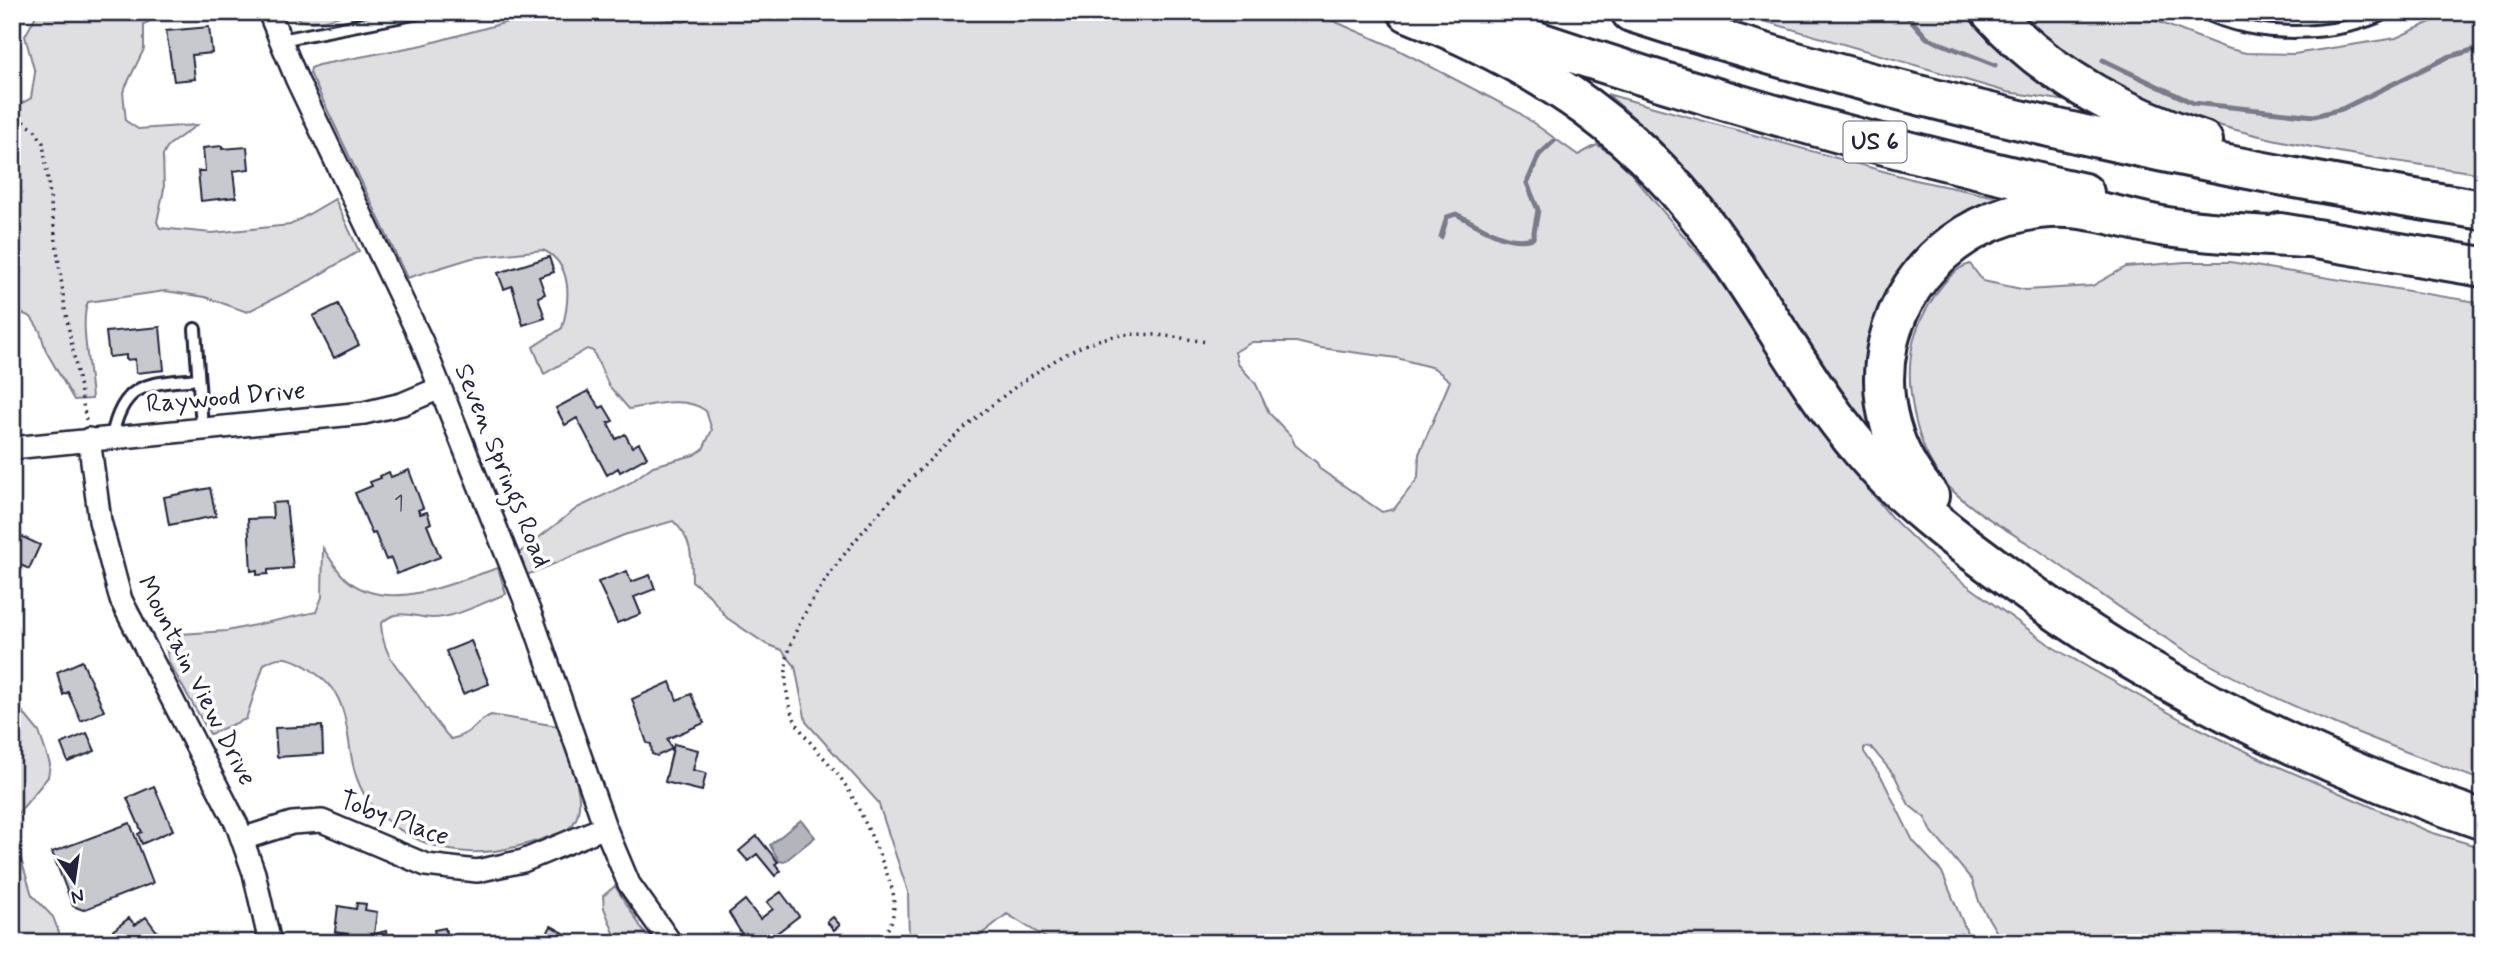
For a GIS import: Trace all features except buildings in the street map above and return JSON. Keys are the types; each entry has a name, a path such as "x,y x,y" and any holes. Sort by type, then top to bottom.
{"highway":[{"path":"1408,12 1497,51 1547,78 1598,116 1646,157 1707,226 1802,371 1852,440 1903,494 1958,541 2075,624 2207,703 2290,745 2373,781 2483,820"},
{"name":"US 6","path":"1454,12 1606,64 1844,134 2042,184 2305,238 2483,267"},
{"name":"US 6","path":"1631,12 1830,72 2037,125 2206,161 2483,210"},
{"path":"1991,12 2017,40 2057,72 2096,97 2140,118 2210,143 2319,170 2375,193"},
{"path":"2305,238 2185,229 2071,208 2018,212 1982,225 1948,246 1933,260 1898,311 1884,369 1886,406 1895,443 1922,489 1959,524 2036,581 2121,638 2212,690 2294,732 2377,768 2483,806"}],"street":[{"name":"Seven Springs Road","path":"269,12 422,342 532,618 606,828 629,884 671,943"},
{"name":"Raywood Drive","path":"12,448 364,412 402,404 440,388"},
{"name":"Mountain View Drive","path":"89,439 100,521 121,600 242,839 270,943"},
{"name":"Toby Place","path":"242,839 292,823 322,821 426,865 477,871 523,861 606,828"}],"lane":[{"path":"281,40 424,12"},
{"path":"2203,12 2236,26 2280,32 2351,25 2389,12"},
{"path":"195,329 202,427"},
{"path":"113,437 118,416 137,389 147,384 198,379"}],"path":[{"path":"12,114 35,130 43,143 65,309 89,439"},
{"path":"872,943 889,929 894,905 893,891 846,786 802,732 789,701 786,667 791,644 811,604 837,564 919,469 963,426 1006,393 1068,353 1102,338 1156,334 1207,342"}],"shaded area":[{"path":"38,12 177,12 144,24 144,49 123,92 126,121 138,129 197,125 169,145 163,155 164,189 157,222 160,228 212,233 290,225 335,199 359,251 309,281 247,312 205,297 165,291 88,302 85,334 92,399 74,400 46,351 40,331 31,317 12,309 12,109 31,98 35,73 25,36"},
{"path":"291,12 355,12 312,22 296,18"},
{"path":"544,12 634,12 683,22 690,19 689,12 1313,12 1391,46 1518,112 1578,155 1597,145 1618,158 1713,271 1814,420 1852,469 1891,517 1945,569 2054,648 2184,721 2268,762 2430,832 2483,848 2483,943 2003,943 1980,904 1972,880 1932,832 1925,818 1909,805 1895,776 1871,747 1864,748 1864,752 1883,780 1913,841 1942,872 1968,935 1977,943 1054,943 1007,914 983,933 977,943 909,943 908,892 878,802 806,722 795,666 782,650 766,644 727,618 710,596 692,581 691,556 687,541 673,521 624,535 527,575 519,553 577,508 630,483 653,466 694,455 703,449 712,430 706,411 689,403 669,402 629,409 609,386 593,351 587,349 544,374 533,347 562,328 567,306 567,284 560,264 543,250 472,258 407,278 310,73 311,68 318,65 423,45","holes":["1252,342 1296,342 1397,358 1434,368 1450,381 1419,454 1418,478 1394,509 1382,512 1320,469 1317,463 1295,445 1291,436 1269,413 1256,384 1238,364 1235,352"]},
{"path":"1733,12 1964,12 1992,43 2067,101 2007,92"},
{"path":"2023,12 2133,12 2226,48 2246,53 2294,54 2396,38 2452,12 2483,12 2483,174 2300,145 2236,130 2175,111 2117,86 2066,53"},
{"path":"1607,94 1915,180 2006,199 1969,213 1938,233 1911,258 1890,287 1876,320 1867,356 1866,393 1871,432 1709,196 1648,130"},
{"path":"2185,262 2230,262 2483,303 2483,781 2295,707 2188,652 1964,501 1942,479 1933,465 1914,414 1911,359 1913,343 1921,321 1942,285 1951,276 1970,264 1983,281 2026,290 2092,286 2126,267"},
{"path":"323,548 346,579 363,589 381,594 421,592 498,568 506,594 460,613 441,617 405,614 392,616 381,624 382,636 394,663 437,724 451,739 469,731 491,715 557,726 577,783 578,813 573,824 562,832 528,844 480,852 436,846 405,833 378,812 360,786 342,708 334,692 313,671 287,658 277,658 264,664 246,719 210,734 169,663 166,646 180,634 227,631 316,612 322,597"},
{"path":"12,699 39,732 50,764 48,777 12,821"},
{"path":"801,820 815,837 784,862 779,861 770,845"},
{"path":"12,830 32,895 53,917 63,943 12,943"},
{"path":"615,886 651,943 618,943 604,908 603,896"}],"waterway":[{"path":"1904,12 1927,38 1995,65"},
{"path":"2103,60 2193,103 2314,116 2342,109 2448,57 2483,47"},
{"path":"1441,237 1447,217 1456,214 1503,237 1523,240 1533,238 1538,210 1527,183 1539,155 1554,141"},
{"path":"12,894 19,943"}]}
